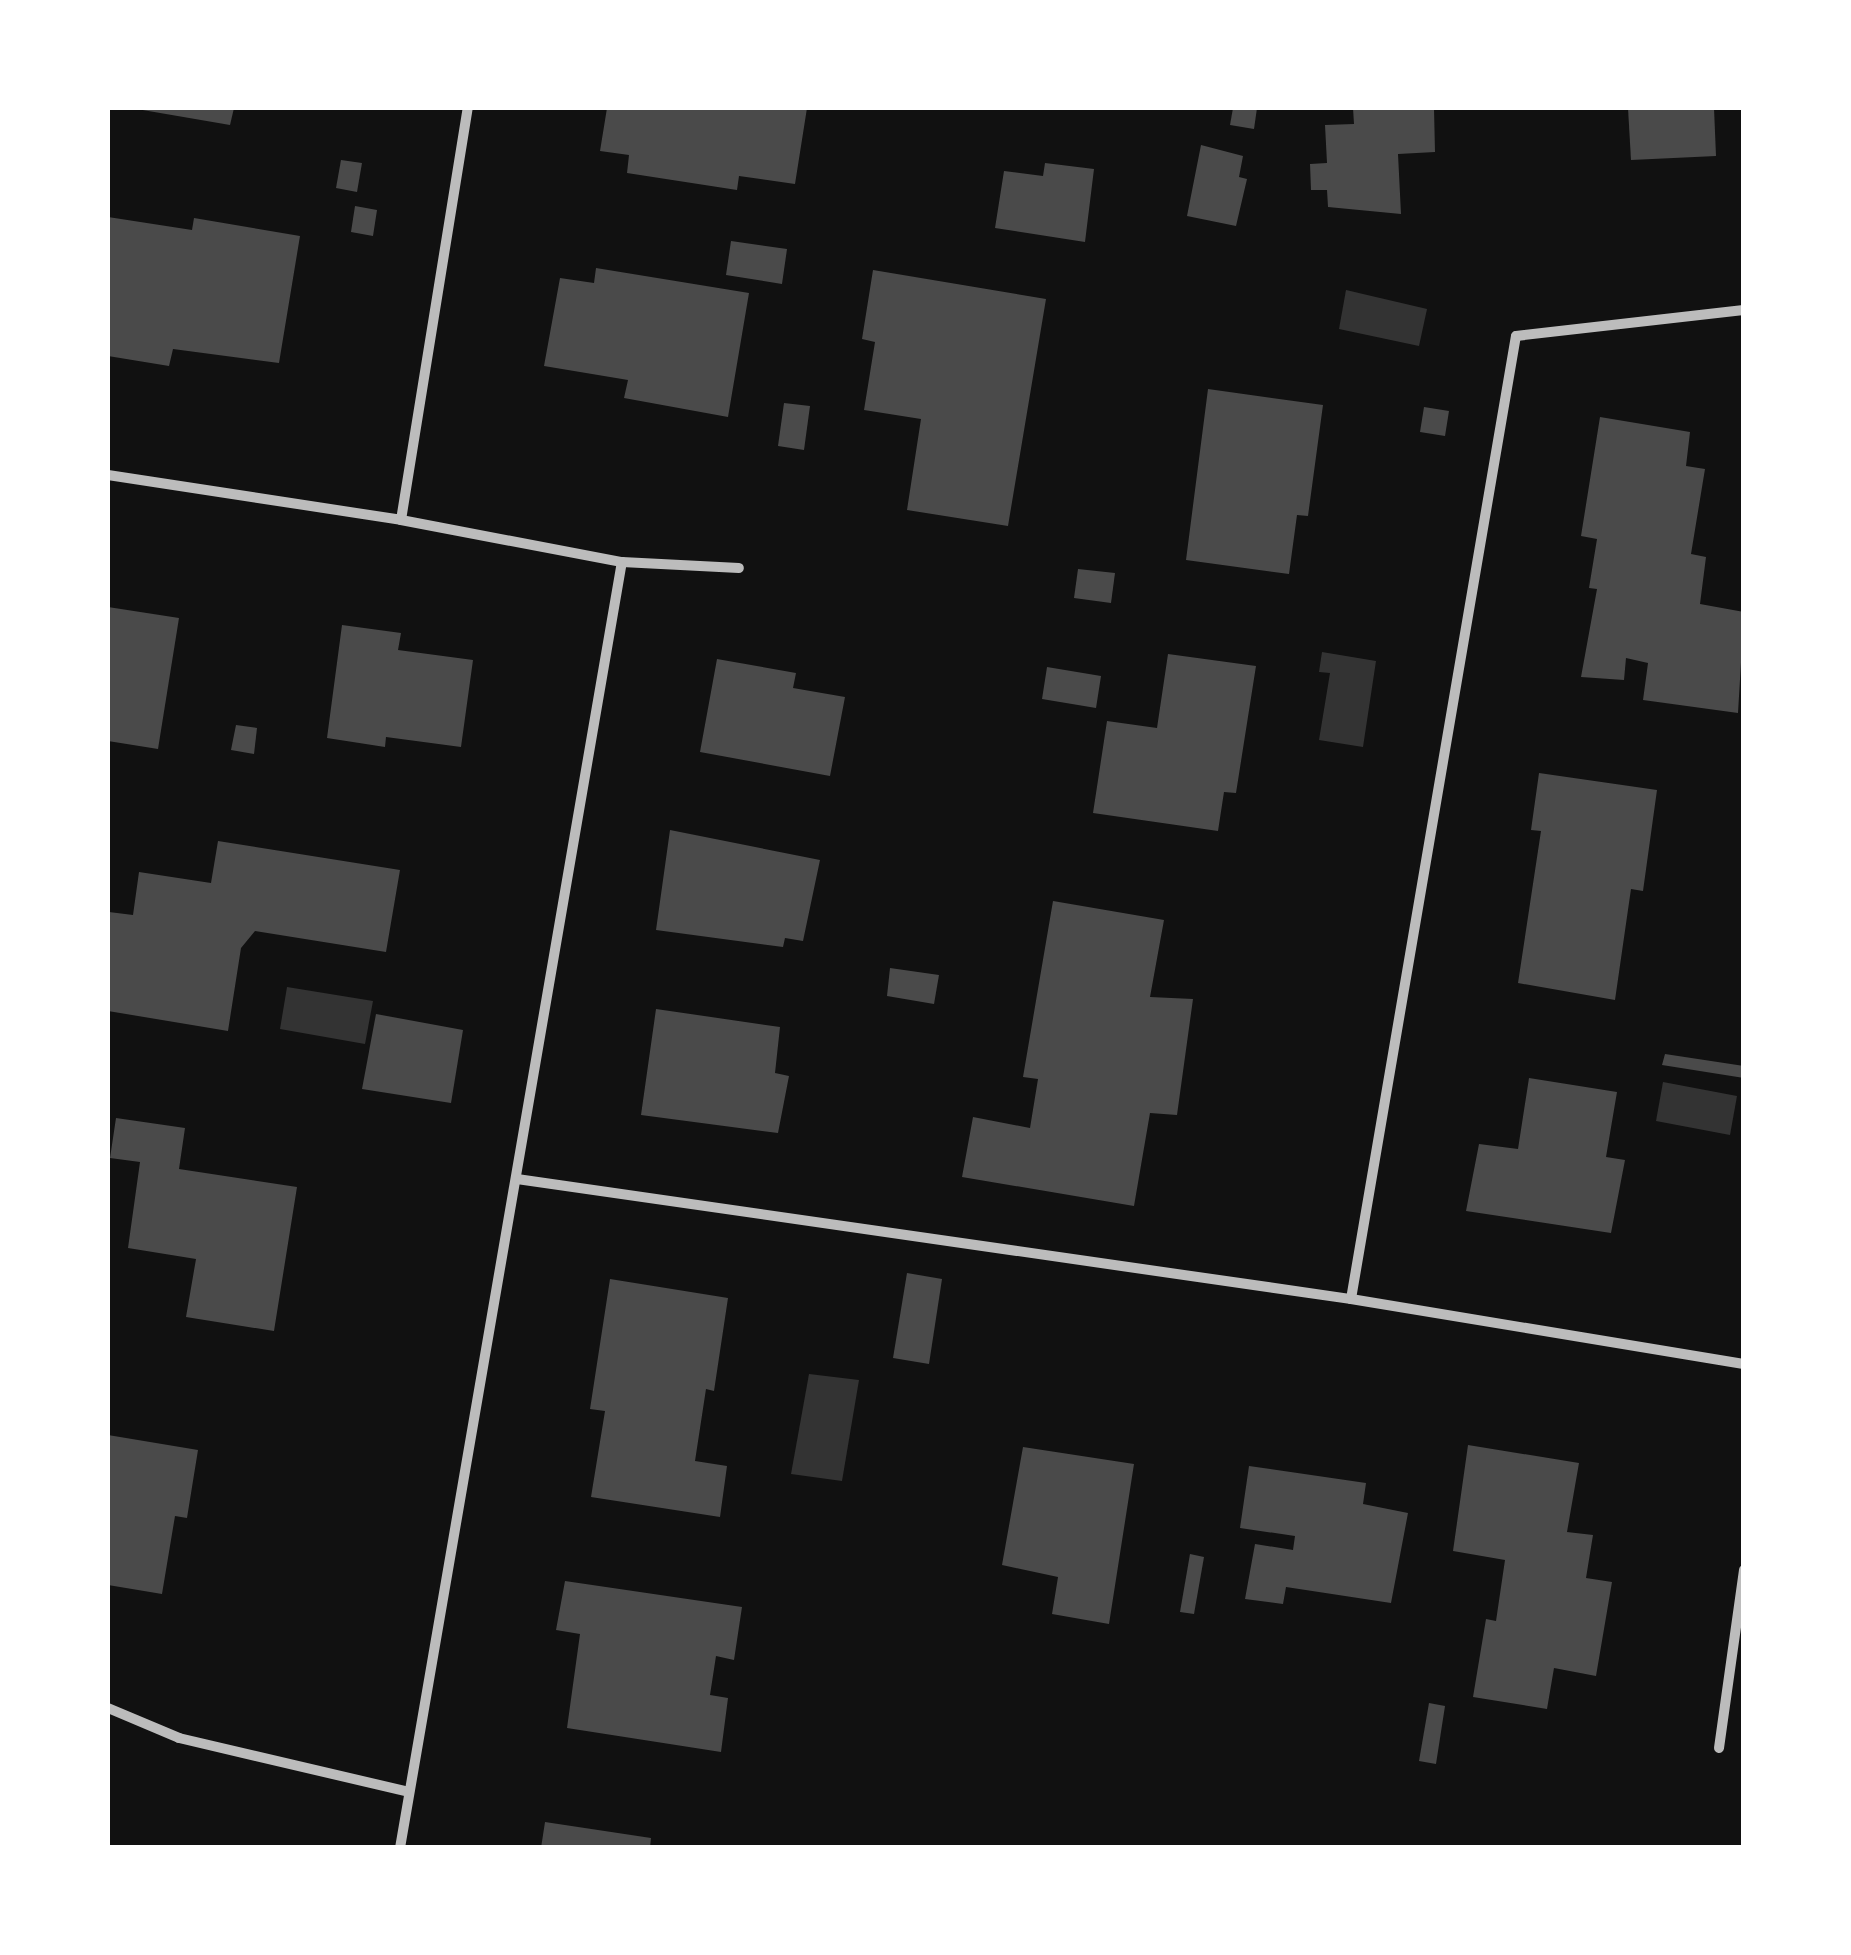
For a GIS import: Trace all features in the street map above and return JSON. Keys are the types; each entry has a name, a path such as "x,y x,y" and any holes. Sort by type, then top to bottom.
{"street":[{"path":"400,520 468,108"},
{"path":"1351,1298 1516,336 1744,310"},
{"path":"108,475 400,520 622,562 740,568"},
{"path":"400,1848 622,562"},
{"path":"517,1179 1351,1298 1744,1364"},
{"path":"1719,1748 1744,1570"},
{"path":"108,1708 179,1738 409,1792"}],"shaded area":[{"path":"1346,290 1427,309 1419,346 1339,329"},
{"path":"1322,652 1376,661 1363,747 1319,740 1330,673 1319,672"},
{"path":"287,987 373,1001 365,1044 280,1029"},
{"path":"1663,1082 1737,1096 1730,1135 1656,1121"},
{"path":"809,1374 859,1380 842,1481 791,1474"}],"building":[{"path":"131,108 234,108 230,125"},
{"path":"607,108 807,108 795,184 739,176 737,190 627,173 629,155 600,151"},
{"path":"1233,108 1257,108 1254,129 1230,125"},
{"path":"1353,108 1434,108 1435,152 1398,154 1401,214 1328,207 1327,190 1311,190 1310,164 1327,163 1325,125 1354,124"},
{"path":"1628,108 1714,108 1716,156 1631,160"},
{"path":"1201,145 1243,156 1239,177 1247,179 1236,226 1187,216"},
{"path":"341,160 362,163 357,192 336,188"},
{"path":"1045,163 1094,169 1085,242 995,228 1004,171 1043,176"},
{"path":"355,206 377,210 373,236 351,232"},
{"path":"108,217 192,230 194,218 300,236 279,363 173,349 169,366 108,356"},
{"path":"731,241 787,249 782,284 726,275"},
{"path":"596,268 749,293 728,417 624,398 628,380 544,366 560,278 594,283"},
{"path":"873,270 1046,299 1008,526 907,510 921,419 864,410 875,342 862,339"},
{"path":"1208,389 1323,405 1308,516 1297,515 1289,574 1186,560"},
{"path":"784,403 810,406 804,450 778,446"},
{"path":"1424,407 1449,411 1445,436 1420,432"},
{"path":"1600,417 1690,432 1686,466 1705,469 1691,554 1706,557 1700,604 1744,612 1738,713 1643,700 1648,663 1626,658 1624,680 1581,677 1597,589 1589,588 1597,539 1581,536"},
{"path":"1078,569 1115,573 1111,603 1074,598"},
{"path":"108,607 179,618 158,749 108,741"},
{"path":"342,625 401,633 398,650 473,660 461,747 386,737 385,747 327,738"},
{"path":"1168,654 1256,666 1236,793 1224,792 1218,831 1093,813 1107,721 1157,728"},
{"path":"717,659 796,673 793,688 845,697 830,776 700,752"},
{"path":"1047,667 1101,676 1096,708 1042,699"},
{"path":"236,725 257,728 254,754 231,750"},
{"path":"1539,773 1657,790 1643,891 1631,889 1615,1000 1518,983 1541,831 1531,830"},
{"path":"670,830 820,860 803,941 785,938 783,947 656,930"},
{"path":"218,841 400,870 386,952 255,931 241,948 228,1031 108,1011 109,912 133,915 139,872 211,883"},
{"path":"1053,901 1164,920 1150,997 1193,999 1177,1115 1150,1113 1134,1206 962,1177 973,1117 1030,1128 1038,1079 1023,1077"},
{"path":"890,968 939,975 934,1004 887,996"},
{"path":"656,1009 780,1027 775,1073 789,1076 778,1133 641,1115"},
{"path":"376,1014 463,1030 451,1103 362,1089"},
{"path":"1665,1054 1744,1066 1744,1078 1662,1065"},
{"path":"1529,1078 1617,1092 1606,1157 1625,1160 1611,1233 1466,1211 1479,1144 1518,1149"},
{"path":"116,1118 185,1128 179,1169 297,1187 274,1331 186,1317 196,1259 128,1248 140,1162 110,1158"},
{"path":"907,1273 942,1279 929,1364 893,1358"},
{"path":"610,1279 728,1298 714,1391 706,1389 695,1461 727,1466 720,1517 591,1497 605,1411 590,1409"},
{"path":"108,1435 198,1450 187,1518 175,1516 162,1594 108,1585"},
{"path":"1468,1445 1579,1463 1567,1532 1593,1535 1586,1578 1612,1582 1596,1676 1554,1668 1547,1709 1473,1697 1486,1619 1496,1621 1505,1560 1453,1551"},
{"path":"1023,1447 1134,1464 1109,1624 1052,1614 1058,1577 1002,1565"},
{"path":"1249,1466 1366,1483 1363,1504 1408,1513 1391,1603 1286,1587 1283,1604 1245,1599 1255,1544 1293,1550 1295,1536 1240,1528"},
{"path":"1190,1554 1204,1557 1194,1614 1180,1612"},
{"path":"565,1581 742,1607 734,1660 716,1656 710,1695 728,1698 721,1752 567,1728 580,1634 556,1630"},
{"path":"1429,1703 1445,1706 1436,1764 1419,1761"},
{"path":"545,1822 651,1838 650,1848 541,1848"}]}
